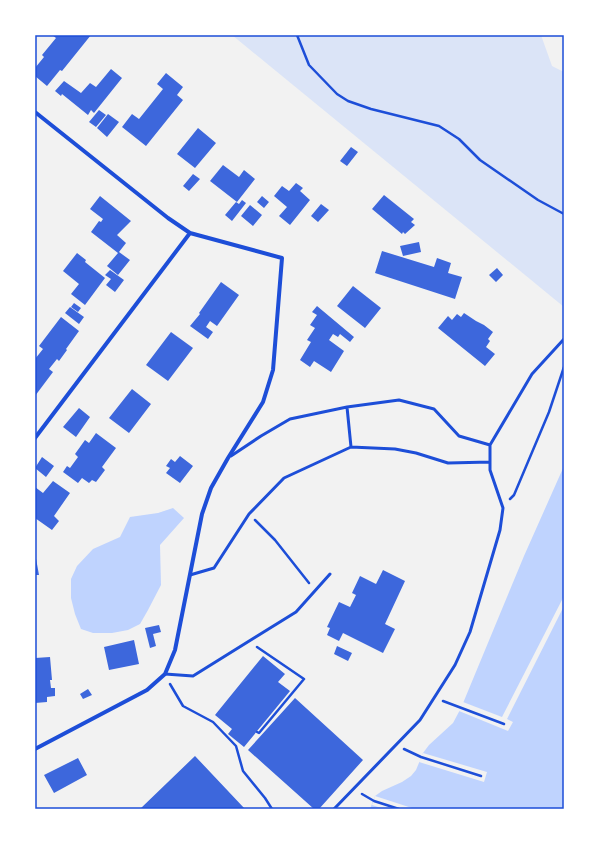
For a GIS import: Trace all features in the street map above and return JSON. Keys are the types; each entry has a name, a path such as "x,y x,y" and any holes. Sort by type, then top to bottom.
{"street":[{"path":"35,112 168,218 190,233 282,258 273,370 263,402 210,488 202,514 175,650 165,674 147,690 35,749"},
{"path":"35,438 190,233"}],"lane":[{"path":"334,809 420,720 455,665 470,632 500,530 503,508 490,470 490,445 532,374 564,340"},
{"path":"228,458 260,436 290,419 347,407 400,400 434,409 459,436 490,445"},
{"path":"347,407 351,448"},
{"path":"190,575 214,568 249,514 284,478 351,448 395,449 416,453 448,463 490,462"},
{"path":"165,674 193,676 296,612 330,574"}],"path":[{"path":"297,35 309,65 337,94 348,101 372,109 439,126 459,139 480,160 538,200 564,214"},
{"path":"503,508 514,495 549,412 564,366"},
{"path":"249,514 275,540 300,573"},
{"path":"248,641 304,678 264,729 259,733 257,732"},
{"path":"165,674 182,706 213,722 236,746 243,771 272,809"},
{"path":"434,697 504,724"},
{"path":"395,745 421,757 481,776"},
{"path":"354,789 374,801 399,809"}],"shaded area":[{"path":"232,35 541,35 552,66 564,72 564,307"}],"water":[{"path":"564,466 564,809 370,809 375,796 411,776 416,770 423,753 429,745 453,723 461,708 524,556"},
{"path":"173,508 184,518 160,545 161,585 140,624 128,630 112,633 93,633 81,629 71,598 71,579 77,566 93,549 120,537 130,517 158,513"}],"pier":[{"path":"564,596 564,606 507,719 513,722 508,731 459,711 463,702 502,717"},
{"path":"423,753 487,772 484,782 419,762"},
{"path":"375,796 415,809 384,809 372,805"}],"building":[{"path":"52,35 91,35 62,71 60,70 47,86 35,76 35,68 44,57 42,55 56,38"},
{"path":"111,69 122,78 94,113 91,110 88,115 62,94 61,96 55,91 64,81 81,93 90,83 96,87"},
{"path":"166,73 183,87 177,95 183,100 146,146 122,127 132,114 139,119 163,89 157,84"},
{"path":"99,110 106,115 96,127 89,122"},
{"path":"108,114 119,122 107,137 97,128"},
{"path":"198,128 216,143 195,168 177,154"},
{"path":"351,147 358,152 347,166 340,161"},
{"path":"223,165 239,177 244,170 255,179 237,202 210,181"},
{"path":"193,174 200,179 189,191 183,186"},
{"path":"296,183 303,188 300,191 310,200 290,225 279,216 287,207 274,196 282,186 289,191"},
{"path":"384,195 414,219 411,222 415,225 405,234 403,232 402,234 372,209"},
{"path":"100,196 131,221 117,235 126,243 119,252 130,260 118,275 107,266 118,253 91,232 99,221 101,222 103,219 90,209"},
{"path":"262,196 269,202 264,208 257,202"},
{"path":"242,200 246,203 232,221 225,215 236,202 239,204"},
{"path":"321,204 329,210 318,222 311,216"},
{"path":"250,205 262,215 253,226 241,216"},
{"path":"419,242 421,252 403,256 400,246"},
{"path":"382,251 434,267 437,258 451,263 448,273 462,277 455,299 375,273"},
{"path":"77,253 86,260 85,262 105,278 85,305 71,294 79,284 63,271"},
{"path":"497,268 503,275 496,282 489,275"},
{"path":"110,270 124,280 115,292 106,285 111,279 105,275"},
{"path":"221,282 239,295 217,326 210,321 206,327 213,332 208,339 190,326 200,314 199,313"},
{"path":"353,286 381,308 365,328 337,306"},
{"path":"74,303 81,308 78,312 71,307"},
{"path":"317,306 354,337 350,342 340,334 338,337 333,334 329,340 344,351 331,372 314,361 310,367 300,360 311,342 307,340 315,328 310,325 317,315 312,312"},
{"path":"70,307 84,317 79,324 65,313"},
{"path":"464,313 493,332 488,339 490,341 486,347 495,354 485,366 438,328 448,316 452,320 457,314 461,317"},
{"path":"61,317 79,331 59,361 57,359 49,369 53,372 35,396 35,359 43,349 39,346"},
{"path":"171,332 193,348 168,381 146,365"},
{"path":"132,389 151,404 129,433 109,418"},
{"path":"79,408 90,417 76,437 63,427"},
{"path":"96,433 116,448 102,467 105,470 96,482 92,480 89,483 82,478 78,483 63,472 67,466 70,468 78,457 75,454 85,440 89,443"},
{"path":"180,456 193,466 180,483 166,473 170,468 166,466 171,459 175,462"},
{"path":"42,457 54,466 46,477 35,468"},
{"path":"53,481 70,493 54,516 59,521 52,530 35,518 35,487 43,493"},
{"path":"35,553 39,575 35,575"},
{"path":"383,570 405,581 385,624 395,629 383,653 343,633 339,641 327,635 330,628 327,627 339,602 350,607 356,595 352,593 360,576 376,584"},
{"path":"159,625 161,632 153,634 156,646 150,648 145,628"},
{"path":"134,640 139,664 109,670 104,647"},
{"path":"337,646 352,653 348,661 334,654"},
{"path":"263,656 285,674 278,682 290,691 244,747 228,734 232,729 215,715"},
{"path":"50,657 52,680 50,680 51,688 55,688 55,696 47,697 47,702 35,703 35,658"},
{"path":"88,689 92,695 83,699 80,694"},
{"path":"295,698 363,760 319,809 314,809 248,750"},
{"path":"195,756 245,809 140,809"},
{"path":"78,758 87,775 54,793 44,775"}]}
